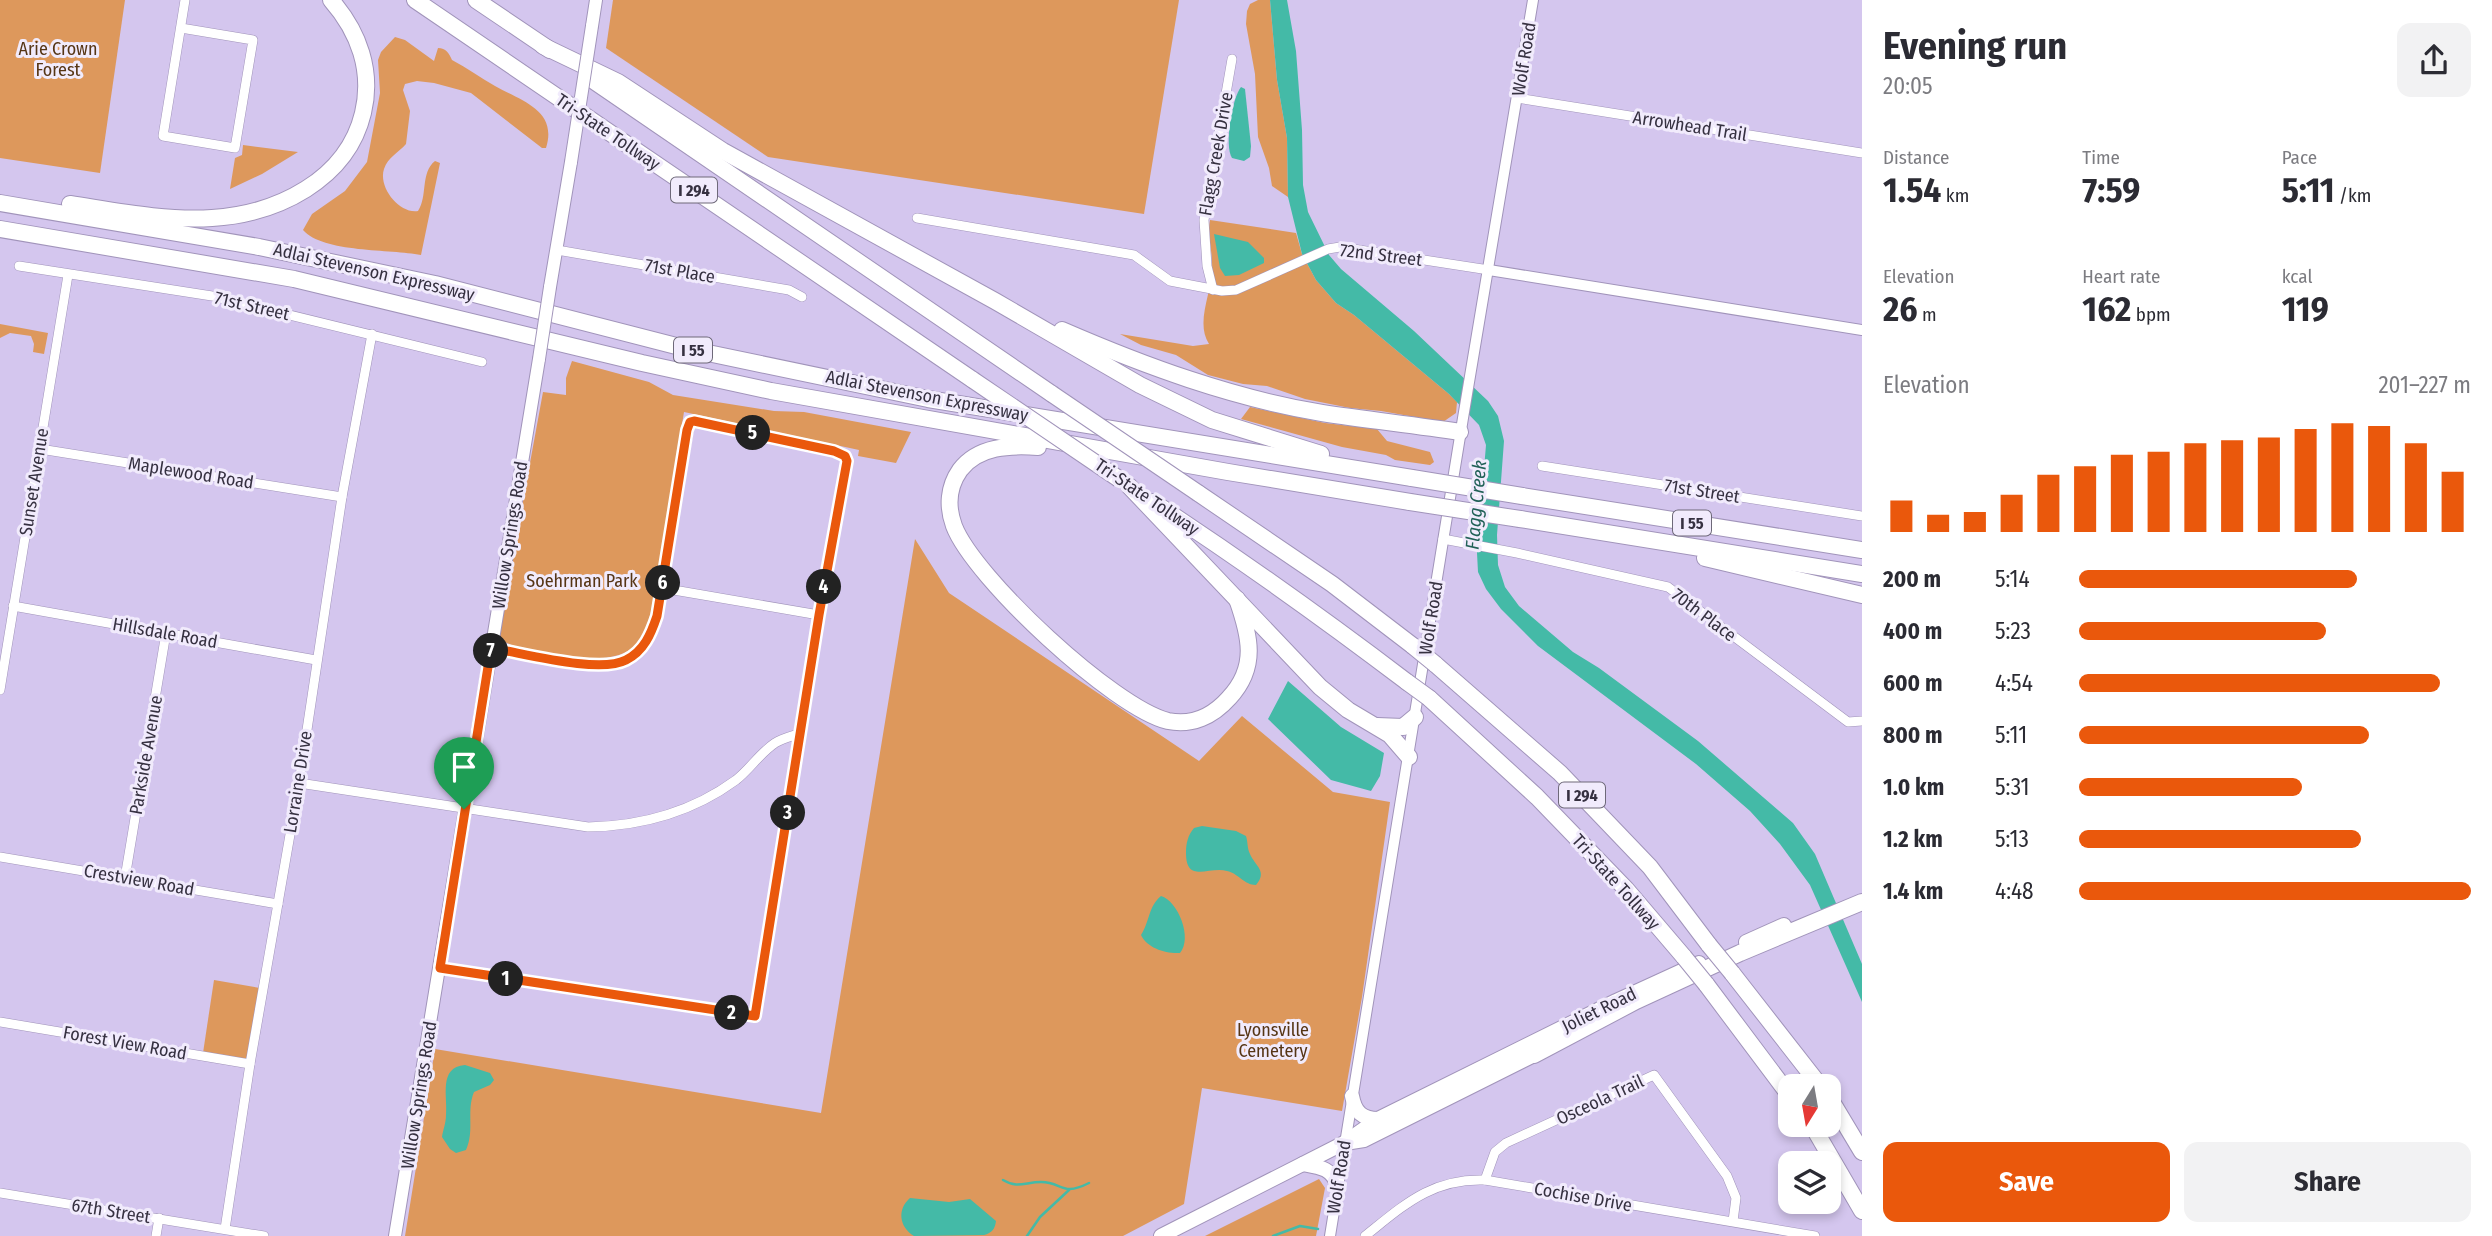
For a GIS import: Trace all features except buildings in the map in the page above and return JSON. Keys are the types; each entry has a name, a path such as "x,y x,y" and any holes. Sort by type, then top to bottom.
{"highway":[{"path":"0,194 170,218 212,218 267,207 287,201 309,189 326,175 351,144 365,103 366,74 360,45 352,28 331,0"},
{"name":"Tri-State Tollway","path":"415,0 1226,550 1313,610 1429,698 1537,797 1626,889 1684,957 1778,1080"},
{"name":"Tri-State Tollway","path":"476,0 1332,584 1435,664 1560,773 1650,867 1811,1074"},
{"path":"543,46 618,82 723,151 995,301 1140,385 1212,420 1391,474"},
{"name":"Adlai Stevenson Expressway","path":"0,203 259,247 435,284 684,348 928,399 1862,550"},
{"name":"Adlai Stevenson Expressway","path":"0,229 294,279 642,363 771,391 1410,502 1862,574"},
{"path":"995,301 1147,365 1237,394 1321,413 1462,425"},
{"path":"1114,452 1020,445 993,448 974,456 958,474 950,494 951,515 958,535 982,569 1061,649 1140,709 1168,721 1191,722 1206,717 1221,707 1240,687 1249,662 1249,632 1237,599"},
{"path":"1124,483 1320,687 1348,710 1390,735 1409,757"},
{"path":"1542,522 1862,595"},
{"path":"1374,726 1403,727 1415,717"},
{"path":"1819,919 1854,908 1862,894"},
{"name":"Joliet Road","path":"1784,925 1819,919"},
{"name":"Joliet Road","path":"1534,1055 1819,919"},
{"path":"1841,1117 1862,1152"},
{"path":"1820,1138 1862,1211"}],"main road":[{"name":"Willow Springs Road","path":"395,1236 596,0"},
{"name":"Joliet Road","path":"1161,1236 1344,1143 1378,1119 1622,998 1784,925"},
{"name":"Joliet Road","path":"1344,1143 1364,1140 1534,1055"},
{"path":"1352,1096 1355,1108 1360,1114 1378,1119"},
{"path":"1303,1164 1326,1169 1332,1173 1338,1186"}],"street":[{"path":"181,28 253,40 235,148 163,136 185,0"},
{"name":"Wolf Road","path":"1330,1236 1533,0"},
{"name":"Flagg Creek Drive","path":"1213,290 1207,267 1203,230 1232,59"},
{"name":"Arrowhead Trail","path":"1517,98 1862,153"},
{"name":"72nd Street","path":"917,218 1134,255 1170,281 1213,290 1236,290 1328,249 1340,247 1862,330"},
{"name":"71st Place","path":"557,250 789,290 802,297"},
{"name":"71st Street","path":"19,265 68,275 212,296 482,362"},
{"name":"Sunset Avenue","path":"0,690 68,275"},
{"name":"Lorraine Drive","path":"225,1229 250,1065 299,783 342,497 372,334"},
{"path":"440,968 755,1016 819,615 846,466 845,456 717,425 690,422 657,616 648,640 625,661 609,665 491,648"},
{"name":"Maplewood Road","path":"40,449 342,497"},
{"name":"71st Street","path":"1542,466 1862,516"},
{"name":"70th Place","path":"1443,539 1668,587 1848,722 1861,722"},
{"path":"662,589 819,615"},
{"name":"Hillsdale Road","path":"13,606 316,660"},
{"name":"Parkside Avenue","path":"125,878 166,633"},
{"path":"299,783 588,827 624,826 666,817 703,801 736,780 775,743 801,733"},
{"name":"Crestview Road","path":"0,857 278,904"},
{"name":"Forest View Road","path":"0,1022 250,1065"},
{"name":"Osceola Trail","path":"1485,1180 1495,1152 1506,1143 1654,1076 1727,1176 1736,1198 1733,1221"},
{"name":"Cochise Drive","path":"1364,1236 1420,1195 1461,1179 1485,1180 1815,1236"},
{"name":"67th Street","path":"0,1193 264,1236"},
{"path":"156,1236 159,1218"}],"green space":[{"name":"Arie Crown Forest","path":"0,0 125,0 100,173 0,158"},
{"path":"613,0 1179,0 1144,214 768,157 606,48"},
{"path":"1258,0 1270,0 1277,80 1287,138 1288,197 1272,186 1258,137 1255,74 1246,24 1250,4"},
{"path":"395,37 405,40 434,61 438,48 445,50 452,60 535,108 547,124 546,148 542,148 471,93 434,83 417,81 405,84 403,90 410,111 406,144 388,161 383,176 387,191 397,204 411,211 418,211 423,199 427,172 435,161 440,163 421,255 326,243 303,230 312,214 345,191 367,162 380,93 378,60 381,52"},
{"path":"243,145 298,152 262,174 230,189 235,158 242,155"},
{"path":"1210,220 1296,233 1302,254 1316,280 1336,303 1449,394 1457,402 1456,413 1443,422 1305,399 1267,386 1243,384 1208,375 1176,355 1141,345 1120,334 1193,346 1209,344 1205,335 1204,317 1212,269"},
{"path":"0,324 48,333 44,354 33,352 31,336 10,333 0,338"},
{"name":"Soehrman Park","path":"572,361 649,382 673,395 774,411 804,412 911,432 896,463 858,456 859,450 684,412 652,607 646,630 639,642 613,657 597,658 562,656 514,646 502,641 499,632 543,392 566,395 566,378"},
{"path":"1250,407 1325,423 1377,429 1387,441 1430,452 1434,462 1430,465 1395,460 1386,455 1342,447 1241,419"},
{"name":"Lyonsville Cemetery","path":"915,539 949,593 1199,761 1242,716 1333,792 1390,802 1362,997 1342,1111 1202,1088 1184,1204 1123,1236 405,1236 435,1049 821,1113"},
{"path":"214,980 260,988 245,1059 203,1053"},
{"path":"1319,1179 1325,1188 1316,1236 1205,1236"}],"shaded area":[{"path":"1270,0 1287,0 1296,51 1303,185 1308,212 1329,255 1341,269 1414,331 1488,401 1498,416 1504,441 1497,535 1498,565 1505,587 1519,606 1573,652 1698,741 1793,823 1815,854 1862,964 1862,1002 1810,885 1780,844 1750,811 1696,764 1538,646 1501,609 1486,589 1478,572 1477,553 1486,445 1479,425 1449,394 1336,303 1316,280 1302,254 1288,197 1287,138 1277,80"},
{"path":"1241,87 1245,89 1251,146 1250,157 1244,161 1232,158 1229,143 1232,111"},
{"path":"1214,234 1248,242 1264,258 1264,263 1239,275 1225,276 1220,268"},
{"path":"1288,681 1341,727 1384,753 1380,776 1371,791 1331,780 1268,719"},
{"path":"1202,826 1236,831 1246,836 1249,852 1261,872 1256,885 1227,871 1200,872 1190,868 1186,853 1188,839 1194,828"},
{"path":"1161,896 1173,905 1182,921 1185,938 1180,953 1158,949 1141,935 1154,905"},
{"path":"465,1065 490,1073 494,1080 490,1085 474,1092 469,1143 466,1150 456,1153 442,1137 446,1118 446,1084 451,1071"},
{"path":"910,1198 949,1202 970,1199 996,1221 995,1226 991,1232 984,1235 914,1236 905,1228 902,1218 903,1207"}],"waterway":[{"path":"1003,1180 1017,1185 1048,1183 1067,1189 1089,1183"},
{"path":"1027,1236 1040,1217 1069,1190"},
{"path":"1273,1236 1300,1226 1318,1229"}],"route":[{"path":"690,422 704,422 834,451 845,456 847,461 819,615 755,1016 440,968 464,809 491,648 578,663 609,665 625,661 648,640 657,616 690,422"}],"water label":[{"name":"Flagg Creek","path":"1476,505"}]}
